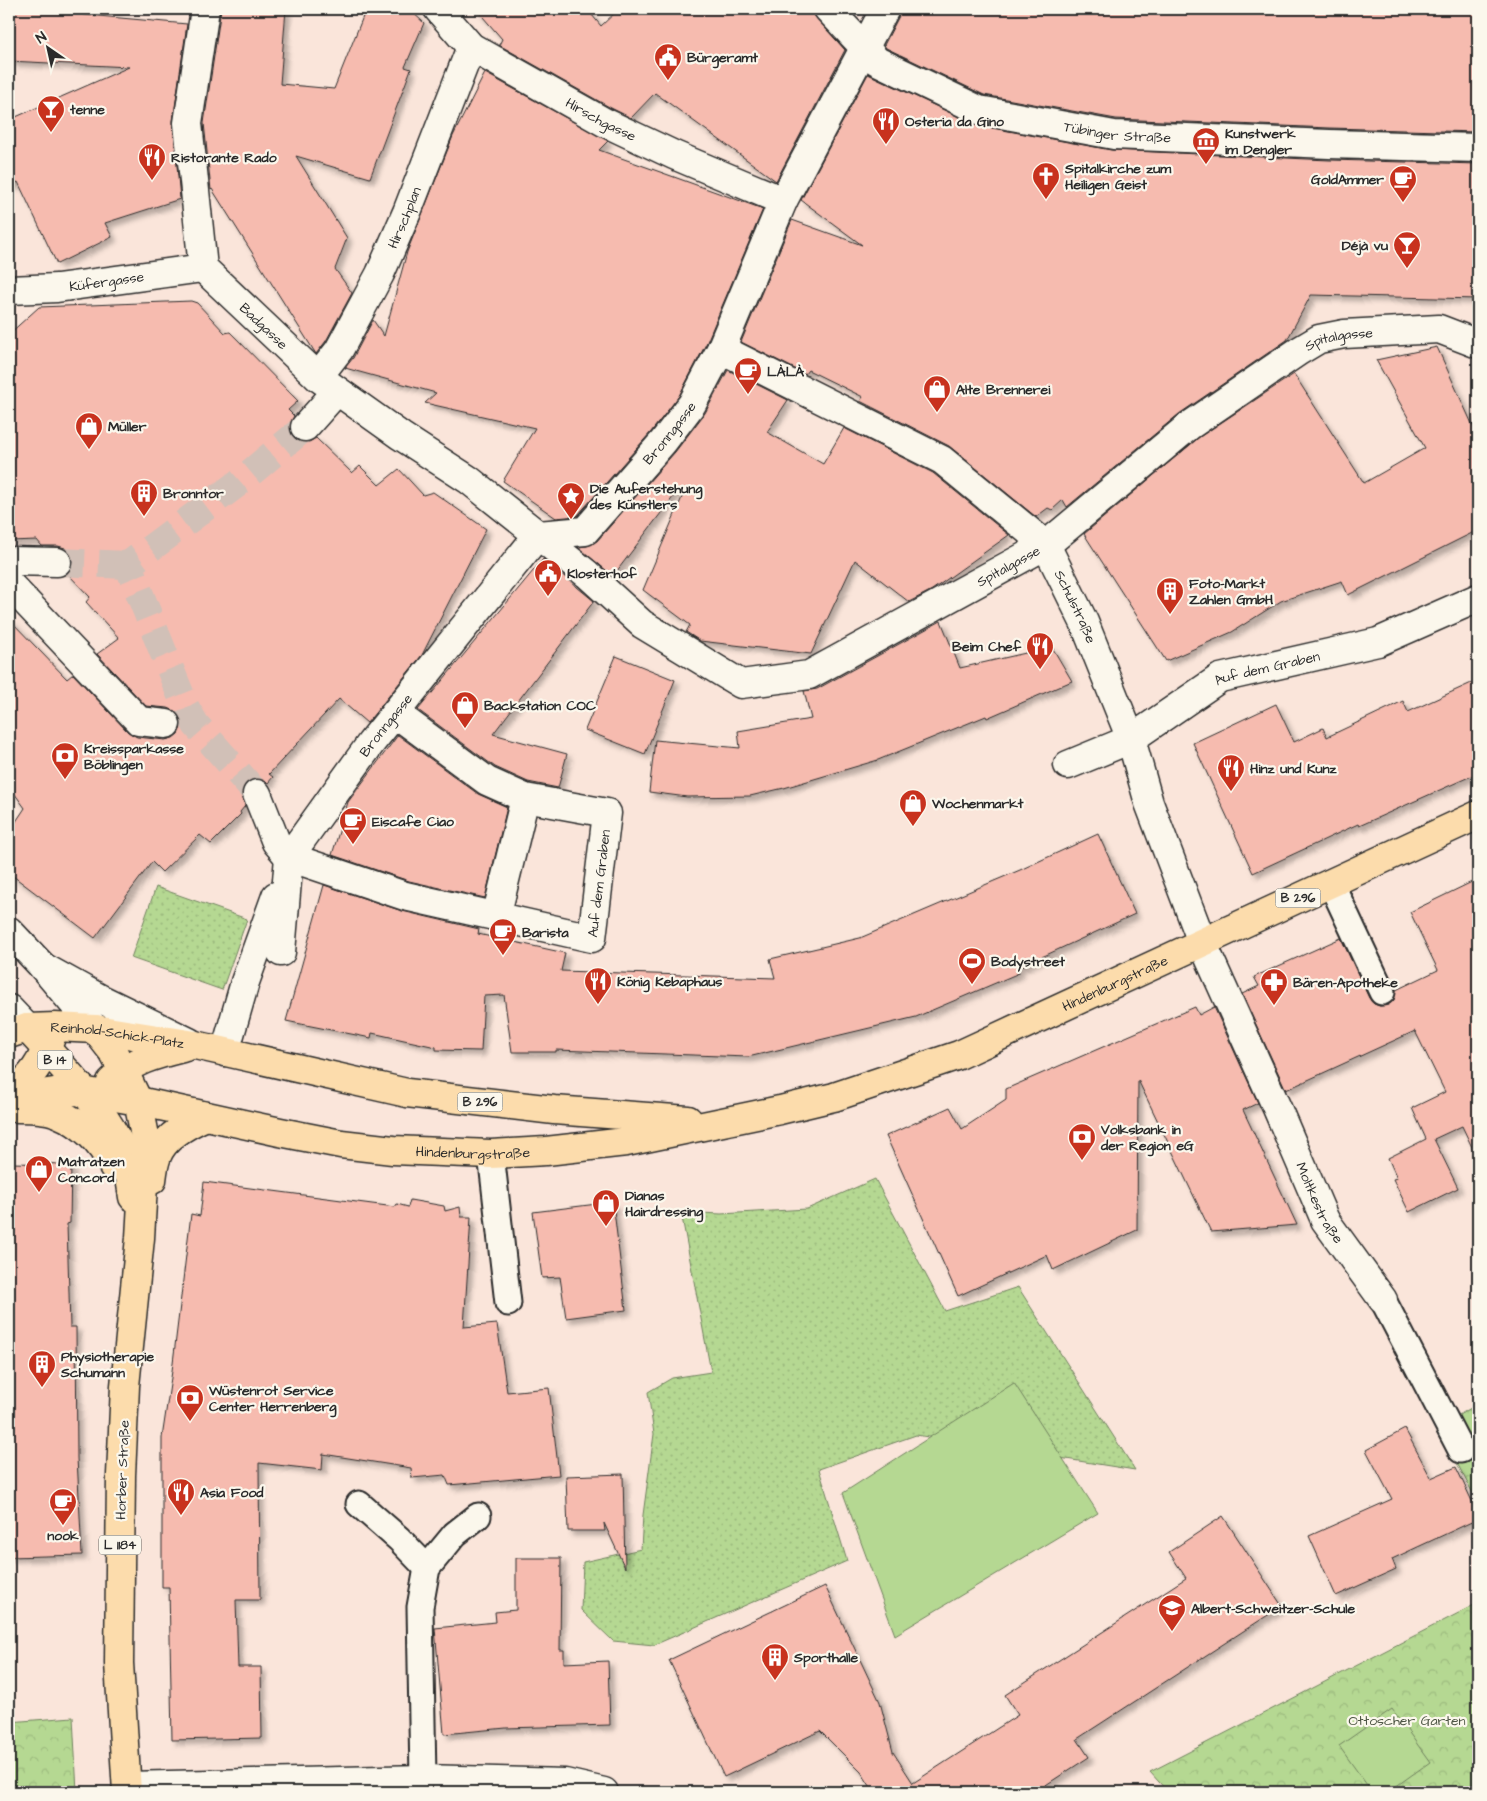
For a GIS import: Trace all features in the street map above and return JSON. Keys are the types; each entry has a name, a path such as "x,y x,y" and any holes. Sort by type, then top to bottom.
{"main road":[{"name":"Hindenburgstraße","path":"206,1116 341,1144 392,1150 491,1154 546,1151 626,1142 834,1097 960,1055 1478,815"},
{"name":"Reinhold-Schick-Platz","path":"51,1038 95,1029 195,1045 225,1052"},
{"name":"B 14","path":"95,1029 123,1070 138,1101 144,1131 145,1150"},
{"name":"B 14","path":"18,1031 51,1038 97,1101"},
{"name":"B 14","path":"9,1095 26,1081 40,1065 51,1038"},
{"path":"140,1238 127,1162 117,1138 97,1101 123,1070 149,1057 195,1045"},
{"name":"Hindenburgstraße","path":"225,1052 406,1092 554,1110 692,1120 739,1118"},
{"name":"B 296","path":"9,1102 23,1097 54,1092 97,1101 138,1101 206,1116"},
{"path":"9,1107 55,1112 93,1136 105,1150 113,1166 140,1238"},
{"path":"140,1238 157,1155 171,1137 186,1125 206,1116"},
{"name":"L 1184","path":"140,1238 145,1150"},
{"name":"Horber Straße","path":"127,1789 119,1663 121,1476 126,1376 140,1238"}],"street":[{"path":"203,268 188,123 205,9"},
{"name":"Hirschgasse","path":"438,9 471,47 604,122 783,201"},
{"name":"Tübinger Straße","path":"828,9 877,62 979,110 1114,135 1478,148"},
{"name":"Bronngasse","path":"225,1052 245,982 290,857 371,743 538,535 585,531 663,442 692,404 721,349 783,201 885,9"},
{"name":"Hirschplan","path":"327,384 339,350 380,274 471,47"},
{"name":"Küfergasse","path":"9,290 57,288 203,268"},
{"name":"Badgasse","path":"203,268 327,384 401,436 469,480 538,535"},
{"name":"Spitalgasse","path":"538,535 587,574 642,624 741,684 809,675 1046,544 1189,426 1319,339 1344,334 1438,329 1478,344"},
{"name":"Schulstraße","path":"721,349 942,460 1046,544 1084,622 1131,739 1148,803 1202,942"},
{"path":"305,427 327,384"},
{"path":"9,561 57,562"},
{"path":"9,584 139,721 166,724"},
{"name":"Auf dem Graben","path":"1068,766 1131,739 1220,678 1378,642 1478,598"},
{"name":"Auf dem Graben","path":"290,857 405,896 592,938 607,812 525,798 488,781 395,713"},
{"path":"257,794 276,842 290,857"},
{"path":"496,917 525,798"},
{"name":"Bronngasse","path":"281,952 290,857"},
{"name":"B 14","path":"9,931 43,967 95,1029"},
{"name":"Moltkestraße","path":"1202,942 1325,1220 1383,1300"},
{"name":"B 14","path":"43,967 54,989 57,1009 51,1038"},
{"name":"B 14","path":"43,967 102,999 195,1045"},
{"name":"B 14","path":"9,1009 18,1031"},
{"path":"127,1789 423,1779 565,1782 604,1792"}],"lane":[{"path":"1331,883 1382,992"},
{"path":"491,1154 508,1303"},
{"name":"Moltkestraße","path":"1383,1300 1461,1450"},
{"path":"358,1504 399,1539 427,1568"},
{"path":"423,1779 420,1608 427,1568 455,1534 478,1516"}],"green space":[{"path":"156,887 247,919 222,990 131,958"},
{"path":"875,1179 945,1311 1018,1287 1135,1470 916,1435 819,1469 847,1561 654,1645 613,1641 581,1610 583,1562 641,1549 643,1515 654,1434 648,1392 672,1378 711,1372 681,1212 721,1214 807,1209"},
{"path":"1014,1383 1098,1513 895,1635 843,1493"},
{"path":"1478,1404 1478,1503 1438,1427"},
{"name":"Ottoscher Garten","path":"1478,1603 1478,1792 1168,1792 1150,1772"},
{"path":"1392,1709 1430,1762 1388,1792 1372,1792 1339,1746"},
{"path":"73,1717 77,1792 9,1792 9,1722"}],"building":[{"path":"9,9 66,9 65,13 187,24 173,121 180,199 105,223 112,237 57,264 18,182 9,186 9,120 129,67 9,61"},
{"path":"221,9 286,9 280,84 334,89 366,9 409,9 424,23 405,67 411,69 370,178 296,156 347,238 335,269 352,293 326,341 316,354 211,190 204,123"},
{"path":"476,9 587,9 601,26 619,9 806,9 815,16 845,50 776,181 655,93 631,118 499,45 502,39"},
{"path":"901,9 1478,9 1478,132 1116,119 984,95 886,48 884,45"},
{"path":"485,73 608,141 599,150 763,209 707,342 679,396 651,432 577,516 556,518 503,481 535,428 425,403 436,393 345,368 353,358 373,320 384,336 407,252 453,136"},
{"path":"868,74 976,125 1111,150 1329,160 1478,164 1478,299 1311,295 1287,340 1179,414 1067,507 1063,500 1052,510 1048,508 1036,517 949,446 860,401 863,397 808,370 805,374 741,342 792,220 862,245 801,200"},
{"path":"191,301 197,303 225,333 230,332 298,401 288,410 294,416 290,424 290,432 295,439 309,442 316,438 352,473 360,466 379,485 399,469 423,495 433,492 486,529 422,655 367,723 339,699 269,774 273,777 268,783 259,779 252,779 245,784 242,792 245,806 240,812 241,814 211,844 200,835 162,872 152,862 95,938 9,873 9,832 25,808 9,786 9,619 67,679 73,674 128,732 137,737 165,740 173,738 178,734 182,725 180,717 175,711 168,708 146,706 97,654 119,638 86,602 90,597 67,573 71,570 73,563 70,554 65,548 42,546 37,540 9,541 9,334 39,307"},
{"path":"1437,347 1478,437 1478,530 1348,595 1342,581 1281,601 1232,632 1166,661 1084,534 1198,438 1294,374 1364,483 1425,448 1376,360"},
{"path":"728,370 788,400 767,432 823,464 844,428 933,473 1009,535 932,590 909,602 855,560 811,654 700,641 686,632 690,625 643,590 683,495 677,492 613,576 578,547 587,546 597,541 675,452 705,413"},
{"path":"543,559 594,601 493,734 567,754 558,788 528,782 495,767 418,710"},
{"path":"941,621 960,668 1052,647 1072,681 987,718 986,716 878,760 784,788 750,796 687,797 649,792 655,740 740,748 738,731 811,719 804,691 817,689"},
{"path":"616,656 675,680 645,754 585,730"},
{"path":"1478,680 1478,773 1359,826 1358,824 1253,873 1193,743 1276,704 1294,742 1323,728 1327,737 1403,701 1408,712"},
{"path":"398,735 478,794 507,807 485,898 409,881 332,855 348,802"},
{"path":"1098,834 1135,914 1018,968 1019,973 916,1017 748,1057 556,1050 556,1052 512,1052 504,995 484,996 481,1051 436,1050 436,1047 372,1033 371,1038 286,1021 324,885 402,911 479,929 478,934 565,953 561,971 775,978 770,959 860,938 1020,870"},
{"path":"1478,879 1478,1160 1462,1126 1434,1139 1458,1188 1409,1212 1393,1179 1397,1178 1388,1158 1426,1139 1412,1108 1445,1092 1415,1031 1286,1090 1242,994 1259,986 1254,977 1341,938 1369,998 1374,1004 1380,1006 1388,1005 1394,1000 1396,990 1438,970 1410,912"},
{"name":"Volksbank in der Region eG","path":"1195,1007 1199,1015 1214,1007 1258,1103 1243,1110 1297,1225 1211,1232 1138,1080 1137,1230 1053,1270 1047,1255 958,1296 886,1136 950,1107 962,1129 1006,1100 1006,1089"},
{"path":"9,1163 71,1164 70,1223 67,1224 70,1327 76,1327 77,1458 82,1555 9,1557"},
{"path":"204,1182 395,1207 397,1204 408,1207 410,1200 444,1206 445,1211 460,1207 461,1217 471,1217 464,1327 497,1324 507,1392 549,1388 559,1475 449,1485 445,1475 412,1478 411,1468 323,1454 322,1470 259,1463 260,1600 236,1600 238,1667 261,1667 262,1738 172,1740 169,1587 162,1587 162,1438 191,1214 200,1216"},
{"path":"613,1202 626,1310 566,1318 560,1277 542,1278 533,1212"},
{"path":"1405,1429 1431,1478 1456,1467 1478,1514 1478,1519 1392,1559 1396,1569 1336,1596 1309,1536 1392,1499 1366,1450"},
{"path":"623,1474 625,1568 604,1523 605,1531 568,1531 566,1476"},
{"path":"1223,1516 1282,1606 1077,1739 1089,1757 1035,1792 874,1792 861,1772 820,1731 724,1777 669,1660 825,1586 880,1702 893,1752 913,1783 1018,1715 1005,1695 1186,1578 1169,1552"},
{"path":"516,1558 561,1558 560,1650 564,1650 564,1663 608,1661 610,1725 506,1728 444,1734 435,1628 496,1622 495,1612 516,1610"}],"tunnel":[{"path":"257,794 196,725 186,708 128,565 237,484 305,427"},
{"path":"57,562 128,565"}],"place":[{"name":"Bürgeramt","path":"668,81"},
{"name":"tenne","path":"51,133"},
{"name":"Osteria da Gino","path":"886,145"},
{"name":"Kunstwerk im Dengler","path":"1206,165"},
{"name":"Ristorante Rado","path":"152,181"},
{"name":"Spitalkirche zum Heiligen Geist","path":"1046,200"},
{"name":"GoldAmmer","path":"1403,203"},
{"name":"Déjà vu","path":"1407,269"},
{"name":"LÀLÀ","path":"748,395"},
{"name":"Alte Brennerei","path":"937,413"},
{"name":"Müller","path":"89,450"},
{"name":"Bronntor","path":"144,517"},
{"name":"Die Auferstehung des Künstlers","path":"571,520"},
{"name":"Klosterhof","path":"548,597"},
{"name":"Foto-Markt Zahlen GmbH","path":"1170,615"},
{"name":"Beim Chef","path":"1040,670"},
{"name":"Backstation COC","path":"465,729"},
{"name":"Kreissparkasse Böblingen","path":"65,780"},
{"name":"Hinz und Kunz","path":"1231,792"},
{"name":"Wochenmarkt","path":"913,827"},
{"name":"Eiscafe Ciao","path":"353,845"},
{"name":"Barista","path":"503,956"},
{"name":"Bodystreet","path":"972,985"},
{"name":"König Kebaphaus","path":"598,1005"},
{"name":"Bären-Apotheke","path":"1274,1006"},
{"name":"Volksbank in der Region eG","path":"1082,1161"},
{"name":"Matratzen Concord","path":"39,1193"},
{"name":"Dianas Hairdressing","path":"606,1227"},
{"name":"Physiotherapie Schumann","path":"42,1388"},
{"name":"Wüstenrot Service Center Herrenberg","path":"190,1422"},
{"name":"Asia Food","path":"181,1516"},
{"name":"nook","path":"63,1526"},
{"name":"Albert-Schweitzer-Schule","path":"1172,1632"},
{"name":"Sporthalle","path":"775,1681"}]}
